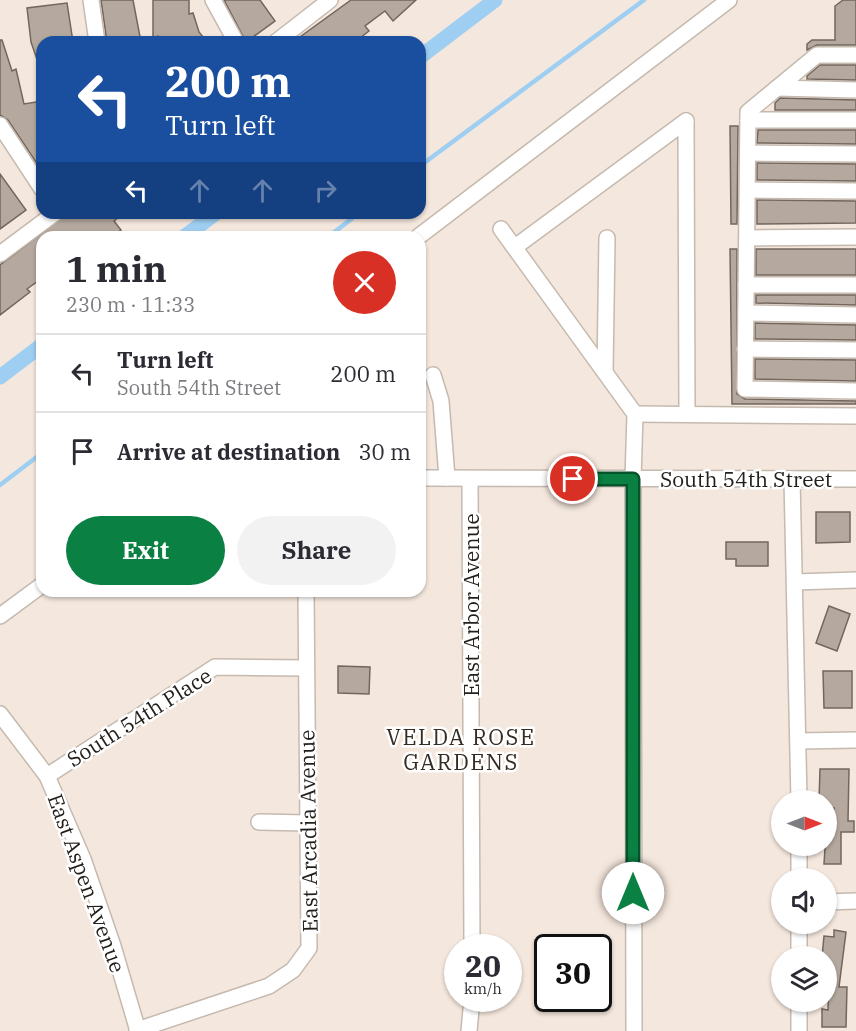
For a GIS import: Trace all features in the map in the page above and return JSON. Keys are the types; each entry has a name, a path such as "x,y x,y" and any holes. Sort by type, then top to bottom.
{"street":[{"path":"91,0 96,36"},
{"path":"213,0 233,36"},
{"path":"284,36 330,0"},
{"path":"426,231 729,0"},
{"path":"856,55 817,55 748,112 745,349 745,389 856,391"},
{"path":"777,88 856,90"},
{"path":"748,120 856,120"},
{"path":"515,247 686,121 687,414"},
{"path":"0,125 36,180"},
{"path":"748,153 856,154"},
{"path":"747,190 856,191"},
{"path":"0,254 47,219"},
{"path":"501,229 635,414 633,479 634,1031"},
{"path":"747,238 856,237"},
{"path":"605,372 607,238"},
{"path":"746,285 856,285"},
{"path":"746,313 856,315"},
{"path":"745,349 856,350"},
{"path":"433,375 441,401 447,478"},
{"path":"635,414 856,416"},
{"name":"South 54th Street","path":"426,478 856,479"},
{"name":"East Arbor Avenue","path":"470,478 472,934"},
{"path":"792,479 799,790"},
{"path":"795,582 856,580"},
{"path":"0,616 36,589"},
{"name":"East Arcadia Avenue","path":"137,1031 269,986 293,970 309,948 306,597"},
{"name":"South 54th Place","path":"47,776 215,667 306,668"},
{"name":"East Aspen Avenue","path":"0,714 47,776 87,870 113,946 137,1031"},
{"path":"799,741 856,740"},
{"path":"259,822 307,823"},
{"path":"837,902 856,902"},
{"path":"469,1031 471,1012"},
{"path":"799,1012 799,1031"}],"building":[{"path":"101,0 133,0 140,36 106,36"},
{"path":"153,0 189,0 189,14 193,13 202,36 153,36"},
{"path":"224,0 260,0 275,21 254,36 243,36"},
{"path":"351,0 416,0 393,21 385,11 365,26 369,31 363,36 301,36"},
{"path":"843,0 856,0 856,45 817,45 807,50 807,44 812,40 835,40 835,6"},
{"path":"67,3 72,36 36,36 36,56 31,42 27,8"},
{"path":"0,40 2,40 12,71 16,69 24,104 36,102 36,162 8,120 0,115"},
{"path":"820,65 856,65 856,80 807,79 807,76"},
{"path":"780,98 856,100 856,110 775,110 775,103"},
{"path":"730,126 738,126 737,224 731,224"},
{"path":"758,130 856,130 856,144 757,143"},
{"path":"757,163 856,164 856,181 757,180"},
{"path":"0,174 26,210 0,229"},
{"path":"757,200 856,201 856,223 757,224"},
{"path":"60,219 116,219 114,221 121,230 120,231 44,231"},
{"path":"36,237 36,282 27,289 30,292 0,315 0,265"},
{"path":"730,249 737,249 737,394 745,399 856,401 856,404 732,404"},
{"path":"756,249 856,249 856,275 756,275"},
{"path":"756,295 856,295 856,305 756,303"},
{"path":"755,323 856,325 856,340 755,339"},
{"path":"755,359 856,360 856,381 755,379"},
{"path":"816,512 850,512 850,542 816,543"},
{"path":"726,542 768,542 768,566 736,566 736,559 726,559"},
{"path":"829,606 850,614 837,651 816,643"},
{"path":"338,666 370,667 369,694 338,693"},
{"path":"823,671 852,671 852,708 824,708"},
{"path":"820,769 849,769 848,821 854,821 854,832 841,832 841,864 824,864 824,856 837,856 837,790 819,790"},
{"path":"837,930 846,932 839,987 847,987 846,1027 822,1027 822,1012 837,1012 837,946 823,946 824,936 834,937"}],"waterway":[{"path":"426,52 495,0"},
{"path":"426,162 644,0"},
{"path":"192,231 208,219"},
{"path":"336,231 351,219"},
{"path":"0,377 36,350"},
{"path":"0,485 36,458"}],"district":[{"name":"VELDA ROSE GARDENS","path":"461,748"}],"route":[{"path":"573,479 633,479 633,893"}]}
